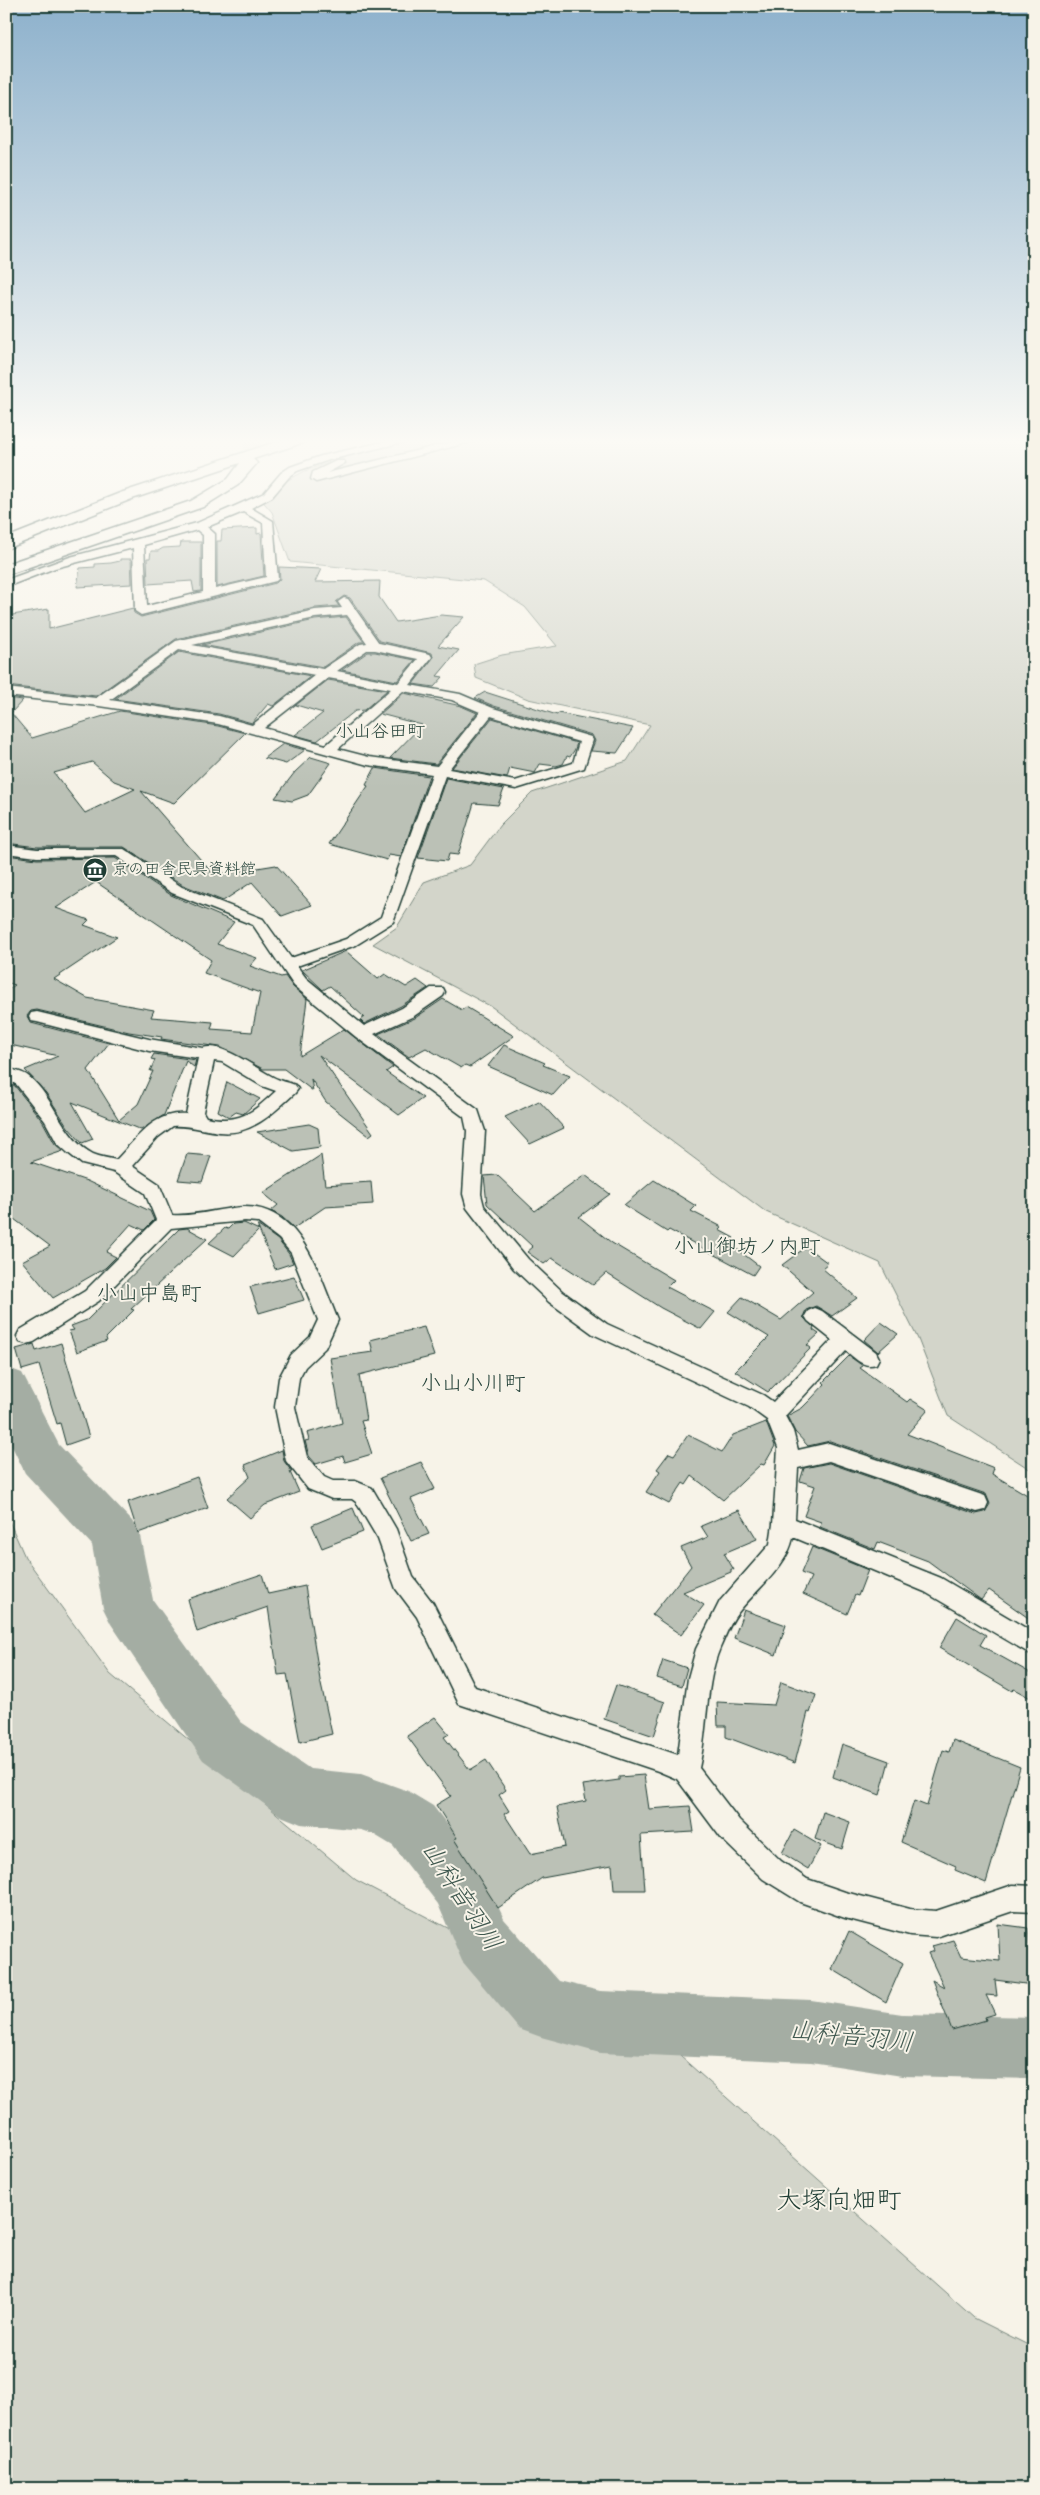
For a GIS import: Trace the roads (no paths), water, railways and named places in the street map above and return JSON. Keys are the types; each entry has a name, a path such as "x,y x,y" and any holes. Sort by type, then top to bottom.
{"highway":[{"path":"6,570 48,555"}],"street":[{"path":"6,584 30,572 83,555"},
{"path":"139,555 141,611 272,579 270,555"},
{"path":"209,555 209,594"},
{"path":"99,702 176,646 347,606 375,646"},
{"path":"6,692 99,702 219,720 368,761 440,771 516,785 579,765 586,740 488,710 455,697 176,646"},
{"path":"254,730 326,673 364,647 375,646 426,657 402,686 328,750"},
{"path":"288,964 351,942 388,919 405,866 440,771 488,710"},
{"path":"6,849 37,853 118,852 177,890 258,922 300,982 362,1033 472,1114 476,1131 472,1194 476,1208 521,1264 549,1290 600,1330 756,1401 774,1414 783,1431 788,1448 784,1524 780,1548 728,1608 708,1649 700,1678 693,1742 686,1772"},
{"path":"362,1033 408,1012 437,992"},
{"path":"37,1017 149,1045 208,1052 226,1057 268,1082 289,1088 258,1116 238,1126 176,1119 164,1122 120,1167"},
{"path":"201,1123 194,1113 208,1052"},
{"path":"6,1074 22,1080 52,1118 64,1139 73,1148 88,1159 120,1167 153,1189 163,1216 167,1221 179,1222 245,1214 262,1216 286,1234 299,1250 328,1320 318,1342 298,1361 289,1378 285,1407 297,1461 316,1483 332,1490 354,1490 364,1495 388,1536 404,1582 426,1610 467,1696 662,1760 686,1772 707,1796 730,1829 772,1870 800,1889 845,1905 910,1922 936,1924 1014,1898 1034,1899"},
{"path":"27,1336 92,1296 167,1221"},
{"path":"816,1316 869,1358"},
{"path":"774,1414 845,1339"},
{"path":"787,1461 829,1452 977,1503"},
{"path":"784,1524 933,1585 1034,1645"}],"waterway":[{"name":"山科音羽川","path":"6,1386 42,1459 86,1503 115,1536 129,1608 222,1741 301,1796 361,1802 388,1811 413,1826 458,1884 483,1940 541,2007 600,2022 811,2031 902,2045 1034,2048"}],"place":[{"name":"京の田舎民具資料館","path":"95,870"}],"district":[{"name":"小山谷田町","path":"380,733"},
{"name":"小山御坊ノ内町","path":"747,1248"},
{"name":"小山中島町","path":"149,1295"},
{"name":"小山小川町","path":"473,1385"},
{"name":"大塚向畑町","path":"839,2202"}]}
